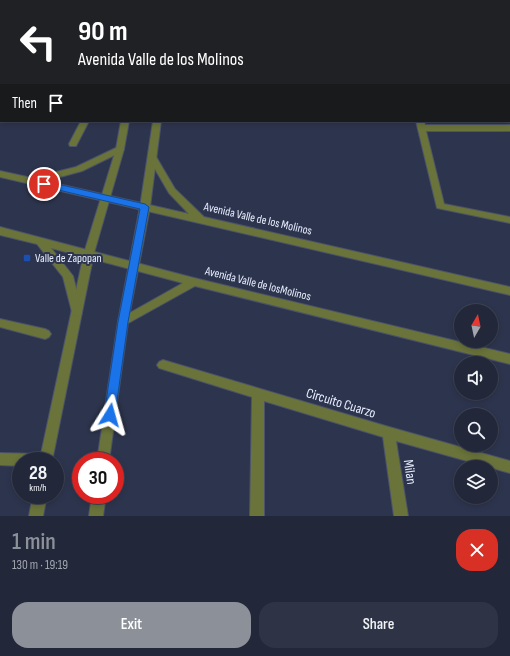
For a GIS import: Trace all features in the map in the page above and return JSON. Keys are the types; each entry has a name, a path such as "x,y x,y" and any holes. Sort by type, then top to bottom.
{"street":[{"path":"73,144 84,122"},
{"path":"48,452 89,253 120,149 125,122"},
{"path":"105,452 123,322 145,207 157,122"},
{"path":"510,128 421,125 440,206 510,220"},
{"path":"32,181 78,169 120,149"},
{"path":"152,158 172,191 200,219"},
{"name":"Avenida Valle de los Molinos","path":"0,174 510,291"},
{"name":"Avenida Valle de losMolinos","path":"0,231 133,264 194,282 510,358"},
{"path":"40,241 68,276 77,312"},
{"path":"123,322 194,282"},
{"path":"0,323 45,334"},
{"name":"Circuito Cuarzo","path":"164,365 389,433 510,467"},
{"path":"257,516 258,393"},
{"name":"Milan","path":"389,433 401,516"},
{"path":"0,459 12,460"},
{"path":"36,516 38,504"},
{"path":"96,516 98,504"}],"place":[{"name":"Valle de Zapopan","path":"27,258"}],"route":[{"path":"44,184 145,207 123,322 110,415"}]}
